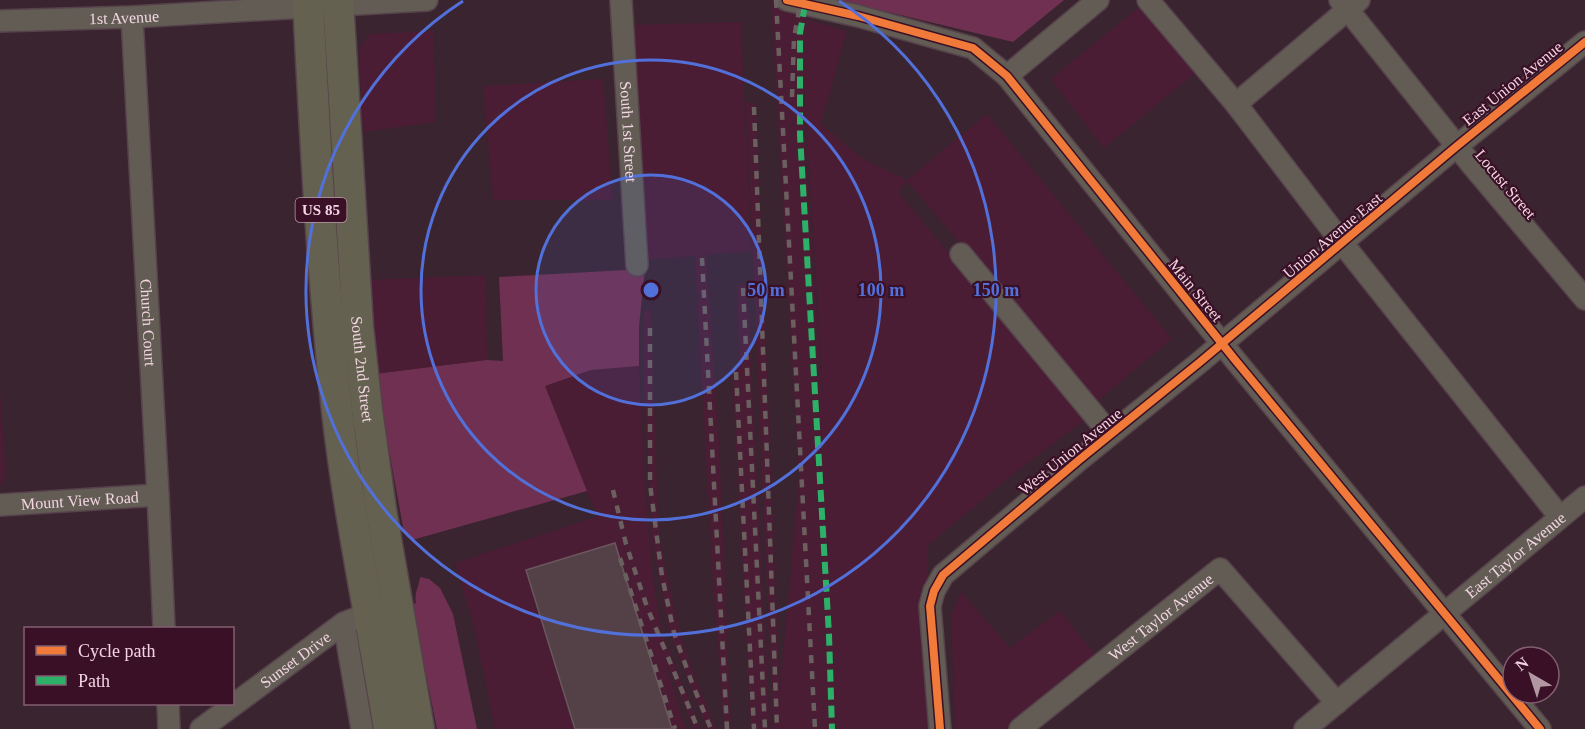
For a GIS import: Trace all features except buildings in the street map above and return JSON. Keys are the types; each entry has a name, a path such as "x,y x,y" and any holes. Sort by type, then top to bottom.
{"highway":[{"name":"South 2nd Street","path":"338,3 364,390 381,510 419,729"},
{"name":"South 2nd Street","path":"308,4 329,329 337,413 352,515 357,617 389,729"}],"street":[{"name":"1st Avenue","path":"0,21 132,17 308,4 427,0"},
{"name":"South 1st Street","path":"621,0 638,265"},
{"name":"Main Street","path":"787,0 858,16 973,48 1007,76 1222,343 1540,729"},
{"path":"1007,76 1098,0"},
{"path":"1148,0 1236,104 1343,244 1560,517"},
{"path":"1236,104 1349,3"},
{"name":"Locust Street","path":"1349,3 1457,146 1582,289"},
{"name":"Church Court","path":"132,17 159,495 164,627"},
{"name":"East Union Avenue","path":"1457,146 1585,42"},
{"name":"Union Avenue East","path":"1222,343 1343,244 1457,146"},
{"path":"962,254 1110,434"},
{"name":"West Union Avenue","path":"940,729 930,613 938,582 954,564 1222,343"},
{"name":"Mount View Road","path":"0,505 159,495"},
{"name":"East Taylor Avenue","path":"1445,613 1585,497"},
{"name":"West Taylor Avenue","path":"1020,729 1220,569 1337,703"},
{"name":"Sunset Drive","path":"201,729 357,617 398,604"},
{"path":"1305,729 1445,613"},
{"path":"357,617 362,729"},
{"path":"168,705 169,729"}],"shaded area":[{"path":"771,0 807,0 805,19 847,31 821,124 843,143 865,160 907,180 987,114 1172,339 1096,402 907,181 898,192 1083,421 1017,471 927,546 935,729 773,729 746,102 756,104 780,690 799,479","holes":["804,87 823,391 807,166"]},
{"path":"838,0 1064,0 1013,42"},
{"path":"1143,4 1199,70 1104,148 1051,79"},
{"path":"741,22 751,251 706,255 719,443 731,729 724,729 713,582 695,256 647,260 634,25"},
{"path":"434,31 435,122 363,132 359,48 370,34"},
{"path":"603,79 613,200 493,200 483,86"},
{"path":"645,269 639,326 639,366 591,370 545,386 587,491 412,540 407,537 404,532 375,374 487,360 503,361 499,277"},
{"path":"486,275 487,360 375,374 370,280"},
{"path":"737,284 747,286 770,729 751,729 732,368 740,369"},
{"path":"644,310 651,310 660,541 679,631 716,729 707,729 669,630 652,539 644,393"},
{"path":"639,366 645,487 653,576 662,633 701,729 694,729 667,665 686,729 495,729 474,627 455,563 599,516 586,491 545,386 591,370"},
{"path":"0,391 6,475 0,486"},
{"path":"420,577 429,579 440,588 453,614 477,729 437,729 412,605 416,603"},
{"path":"961,592 1010,648 1060,611 1099,659 1011,729 955,729 951,615"}],"railway":[{"path":"776,0 815,729"},
{"path":"792,97 794,38 801,0"},
{"path":"754,107 777,729"},
{"path":"702,258 727,729"},
{"path":"743,288 765,729"},
{"path":"650,328 650,484 662,576 674,633 711,729"},
{"path":"736,372 754,729"},
{"path":"613,490 626,544 647,607 698,729"},
{"path":"620,558 675,729"}],"marked path":[{"path":"805,5 800,33 800,135 829,635 832,729"}],"cycle path":[{"path":"787,0 858,16 973,48 1007,76 1236,361 1540,729"},
{"path":"940,729 930,606 934,591 943,575 1585,42"}]}
